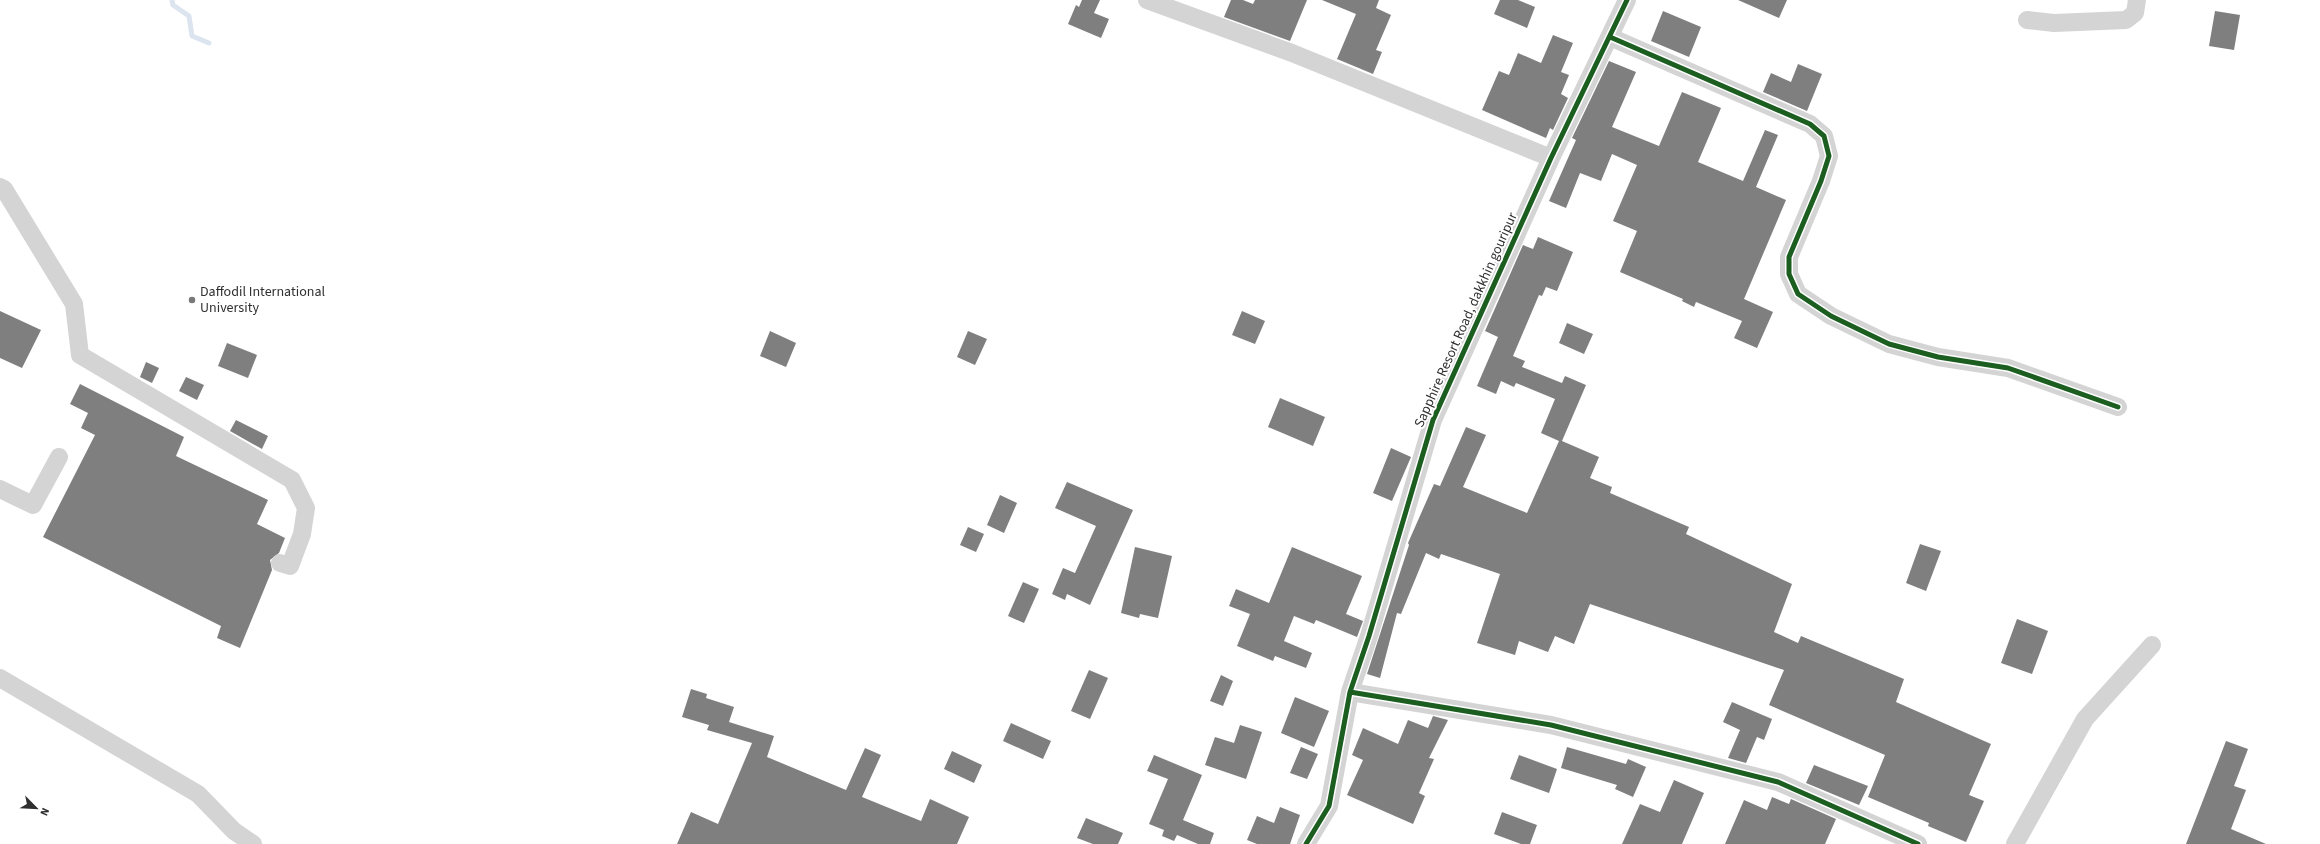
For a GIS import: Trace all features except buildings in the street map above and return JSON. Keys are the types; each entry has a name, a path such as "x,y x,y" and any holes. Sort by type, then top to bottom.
{"street":[{"path":"1148,0 1292,53 1551,158"},
{"name":"Sapphire Resort Road, dakkhin gouripur","path":"1306,844 1329,806 1350,692 1369,636 1433,420 1551,158 1627,0"},
{"path":"2027,20 2054,23 2126,20 2135,13 2137,0"},
{"path":"1610,37 1810,124 1824,136 1829,156 1821,181 1789,257 1789,274 1798,294 1831,316 1889,344 1938,357 2008,368 2118,407"},
{"path":"0,187 4,189 74,304 80,355 292,480 306,508 302,534 290,566 280,563"},
{"path":"0,489 32,505 59,457"},
{"path":"2015,844 2085,719 2152,645"},
{"path":"0,678 198,794 234,831 253,844"},
{"path":"1350,692 1551,725 1778,782 1918,844"}],"waterway":[{"path":"172,0 173,5 189,16 192,36 209,43"}],"cycle path":[{"path":"1306,844 1329,806 1350,692 1369,636 1433,420 1551,158 1627,0"},
{"path":"1610,37 1810,124 1824,136 1829,156 1821,181 1789,257 1789,274 1798,294 1831,316 1889,344 1938,357 2008,368 2118,407"},
{"path":"1350,692 1551,725 1778,782 1918,844"}],"place":[{"name":"Daffodil International University","path":"192,300"}]}
